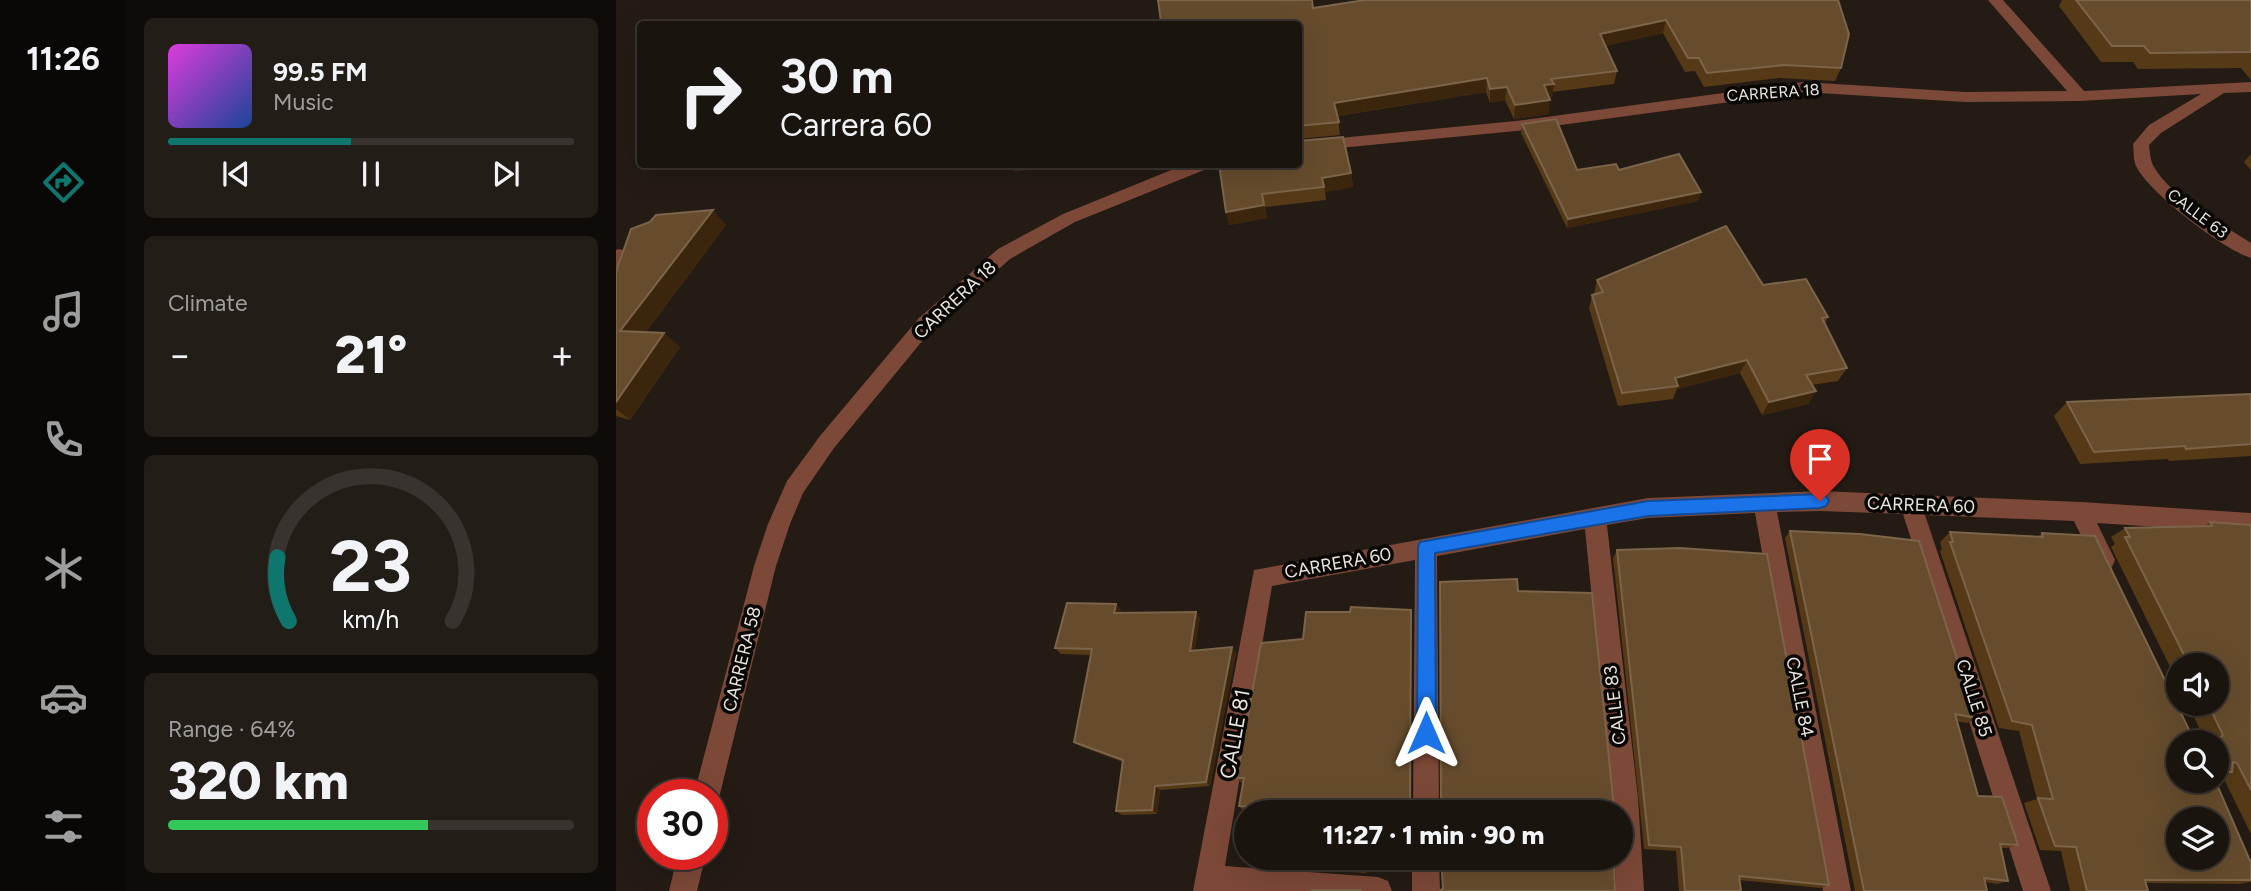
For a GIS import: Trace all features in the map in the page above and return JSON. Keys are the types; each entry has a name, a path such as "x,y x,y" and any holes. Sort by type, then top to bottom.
{"street":[{"path":"1995,0 2080,96"},
{"name":"CARRERA 18","path":"1302,147 1516,126 1803,87 1965,97 2080,96 2251,87"},
{"name":"CALLE 63","path":"2221,89 2155,129 2141,144 2144,165 2187,209 2242,240 2251,252"},
{"name":"CARRERA 18","path":"779,524 795,488 827,442 926,323 1004,254 1069,218 1193,168"},
{"name":"CARRERA 60","path":"1262,577 1648,508 1820,501 2081,512 2251,523"},
{"name":"CALLE 84","path":"1764,503 1837,891"},
{"name":"CALLE 85","path":"1912,505 2037,891"},
{"path":"2081,512 2116,584"},
{"name":"CALLE 83","path":"1595,519 1601,602 1617,713 1629,846 1630,891"},
{"name":"CARRERA 58","path":"711,779 765,566 779,524"},
{"path":"1426,547 1426,800"},
{"name":"CALLE 81","path":"1209,885 1262,577"},
{"path":"683,891 688,870"},
{"path":"1426,870 1426,891"},
{"path":"1209,885 1378,891"}],"building":[{"path":"1158,0 1312,0 1313,8 1365,0 1838,0 1849,34 1841,68 1784,65 1707,73 1699,58 1688,58 1666,20 1600,34 1617,71 1551,79 1554,84 1544,85 1550,100 1515,105 1507,87 1490,89 1487,78 1334,103 1339,122 1302,126 1302,21 1161,21"},
{"path":"2076,0 2251,0 2251,52 2150,53 2144,46 2112,46"},
{"path":"1556,119 1577,170 1616,164 1619,170 1679,154 1701,192 1568,219 1522,124"},
{"path":"1343,137 1351,173 1322,178 1324,187 1262,194 1264,205 1226,212 1220,168 1302,168 1302,141"},
{"path":"713,210 620,331 664,333 616,402 616,272 631,229 650,222 656,215"},
{"path":"1726,226 1763,285 1806,279 1828,317 1822,318 1847,368 1806,375 1816,391 1769,402 1747,360 1675,378 1678,386 1622,393 1592,295 1603,292 1597,280"},
{"path":"2251,394 2251,444 2186,449 2185,446 2094,452 2067,402"},
{"path":"2210,522 2251,526 2251,790 2237,763 2233,762 2232,772 2229,772 2229,730 2221,730 2214,716 2229,716 2229,653 2183,653 2125,537 2130,537 2125,528 2212,526"},
{"path":"1790,531 1860,534 1919,541 1976,718 1955,714 1978,796 2002,797 2018,845 2000,844 2008,881 1984,878 1987,891 1864,891"},
{"path":"1950,532 2043,537 2042,533 2095,536 2166,682 2166,716 2182,716 2189,730 2166,730 2166,793 2221,793 2227,807 2166,807 2166,870 2229,870 2229,812 2251,863 2251,880 2145,880 2148,891 2087,891 2076,847 2055,846 2038,798 2053,799 2032,725 2012,721 1950,542 1953,542"},
{"path":"1680,548 1767,554 1829,885 1739,876 1741,891 1685,891 1681,847 1649,845 1617,550"},
{"path":"1517,579 1518,591 1592,593 1613,800 1441,800 1440,582"},
{"path":"1067,603 1116,604 1114,613 1196,612 1190,651 1232,647 1206,782 1155,786 1152,810 1116,811 1123,760 1074,742 1092,649 1055,648"},
{"path":"1351,607 1411,610 1410,800 1240,800 1244,778 1237,778 1261,643 1303,639 1306,612 1350,612"},
{"path":"1442,870 1614,870 1615,891 1440,891 1443,888"},
{"path":"1361,890 1361,891 1311,891"}],"route":[{"path":"1426,733 1426,547 1648,508 1820,501"}]}
